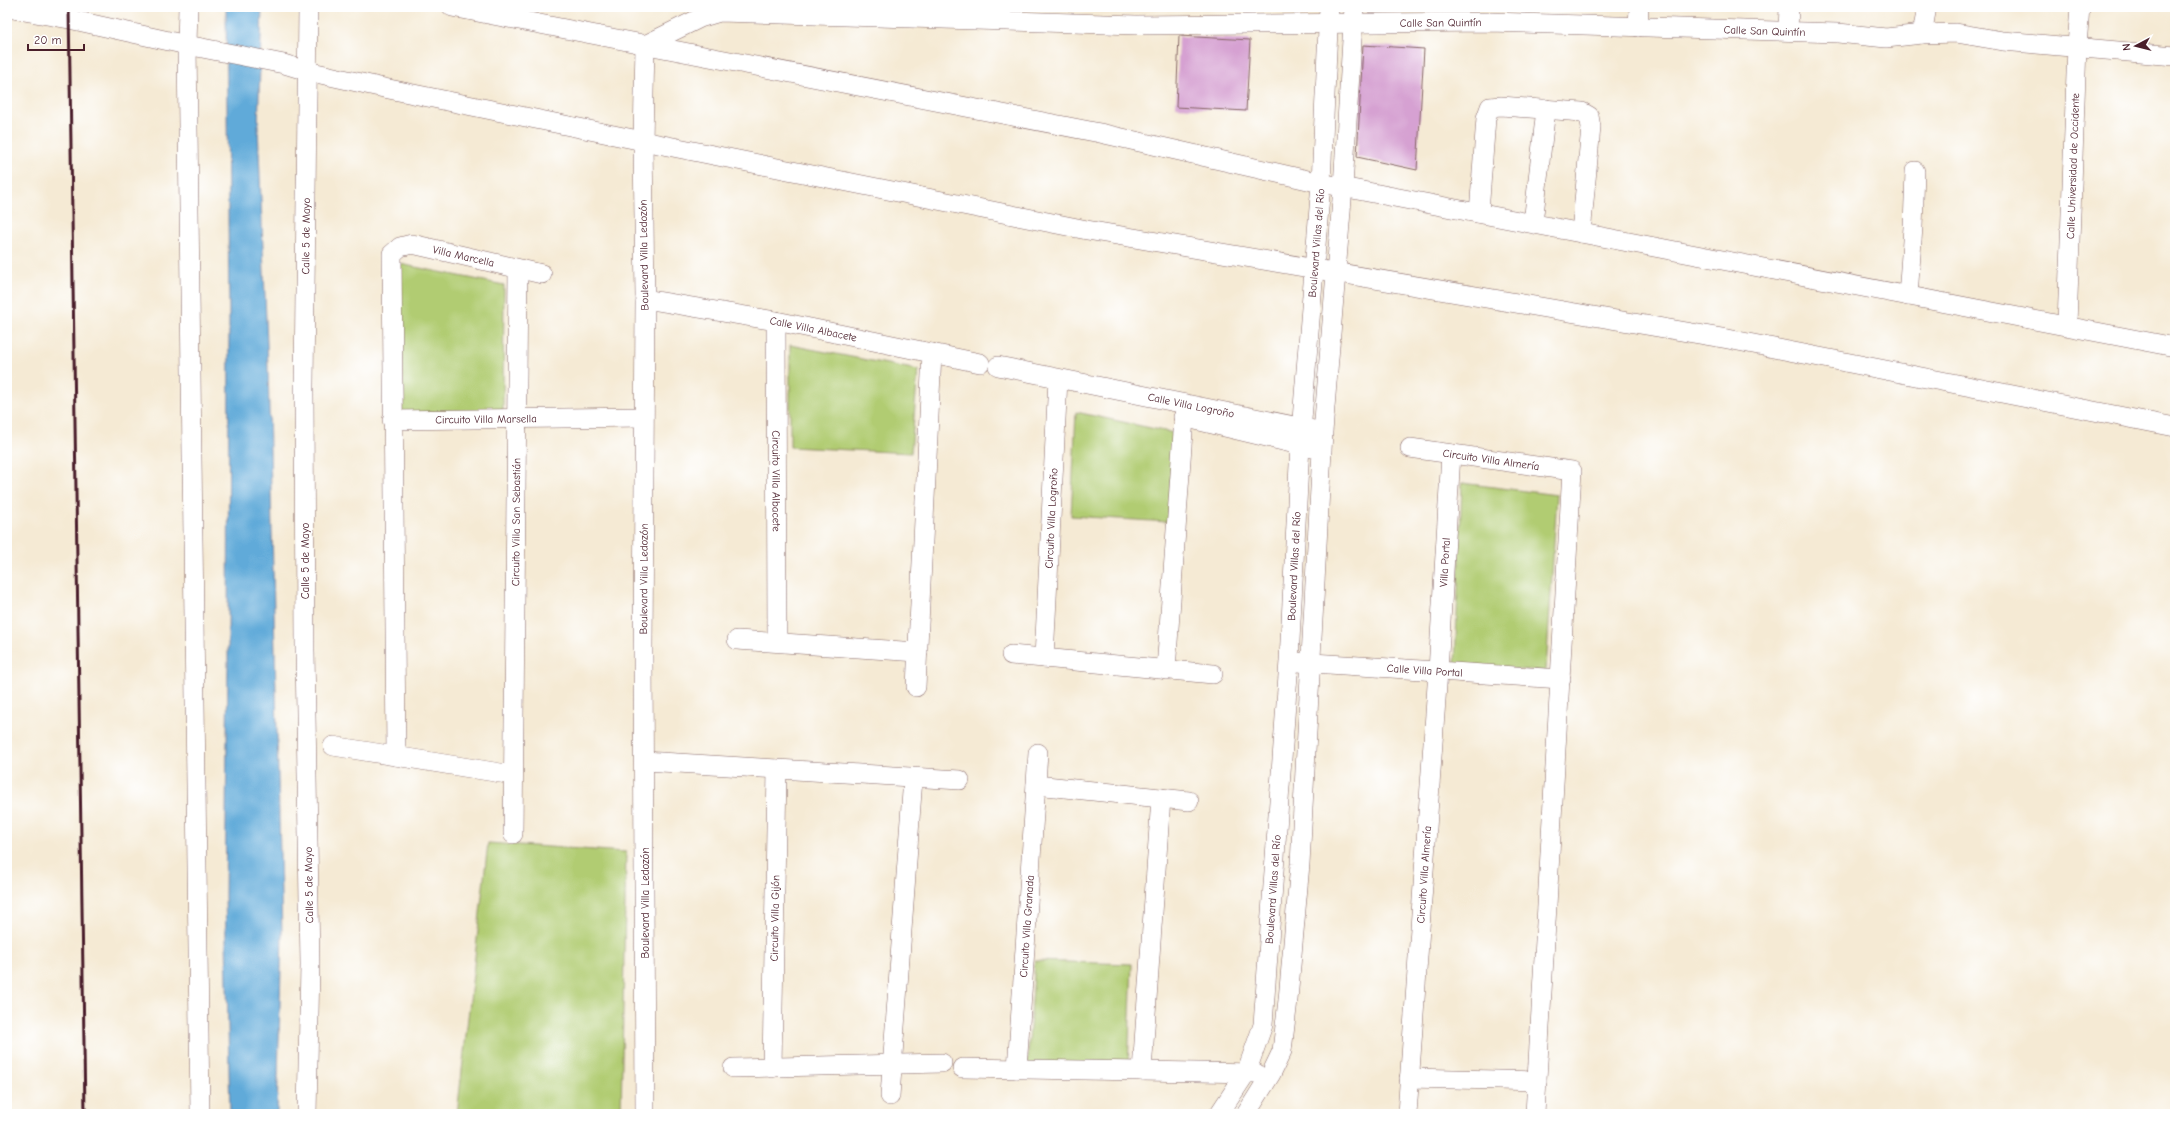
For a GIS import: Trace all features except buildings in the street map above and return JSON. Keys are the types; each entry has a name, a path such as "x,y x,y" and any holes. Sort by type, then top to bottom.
{"street":[{"path":"188,7 187,45 200,1114"},
{"name":"Calle 5 de Mayo","path":"307,1114 310,965 305,651 304,386 308,7"},
{"path":"452,7 1100,133 1320,183 1908,296 2067,325 2175,347"},
{"path":"1638,7 1638,27"},
{"path":"1788,7 1788,31"},
{"path":"1922,34 1928,7"},
{"name":"Calle Universidad de Occidente","path":"2067,325 2077,46 2080,7"},
{"path":"7,8 69,19 187,45 284,64 307,71 643,141 1087,230 1728,339 2175,427"},
{"name":"Calle San Quintín","path":"645,45 700,18 720,12 1136,25 1328,15 1491,15 1638,27 1838,33 1886,38 1922,34 1956,33 2004,41 2077,46 2175,56"},
{"name":"Boulevard Villas del Río","path":"1219,1114 1246,1073 1263,1025 1289,661 1301,436 1320,183 1328,15"},
{"name":"Boulevard Villas del Río","path":"1246,1114 1271,1074 1282,1051 1288,1000 1300,864 1323,441 1335,271 1343,187 1353,15"},
{"name":"Boulevard Villa Ledozón","path":"645,45 643,141 645,299 643,416 645,1114"},
{"path":"1479,213 1486,118 1490,107 1582,112 1589,116 1591,127 1580,233"},
{"path":"1533,224 1546,109"},
{"path":"1908,296 1915,171"},
{"name":"Villa Marcella","path":"392,420 391,258 396,249 412,244 542,274"},
{"name":"Circuito Villa San Sebastián","path":"513,834 518,269"},
{"name":"Calle Villa Albacete","path":"645,299 776,321 1058,378"},
{"name":"Circuito Villa Albacete","path":"776,321 777,642"},
{"path":"916,687 932,353"},
{"name":"Calle Villa Logroño","path":"1058,378 1184,411"},
{"name":"Circuito Villa Logroño","path":"1044,658 1058,378"},
{"path":"1166,670 1184,411 1323,441"},
{"name":"Circuito Villa Marsella","path":"392,420 643,416"},
{"path":"392,420 396,756"},
{"name":"Circuito Villa Almería","path":"1410,448 1572,471 1561,679"},
{"name":"Villa Portal","path":"1438,671 1451,454"},
{"path":"737,640 918,652"},
{"path":"1010,655 1213,674"},
{"name":"Calle Villa Portal","path":"1289,661 1561,679"},
{"name":"Circuito Villa Almería","path":"1407,1114 1438,671"},
{"path":"1535,1114 1561,679"},
{"path":"333,746 514,775"},
{"name":"Circuito Villa Granada","path":"1017,1069 1038,753"},
{"path":"644,761 960,780"},
{"name":"Circuito Villa Gijón","path":"772,1068 777,769"},
{"path":"890,1096 913,778"},
{"path":"1036,784 1188,801"},
{"path":"1142,1071 1161,798"},
{"path":"734,1068 942,1063"},
{"path":"962,1068 1271,1074"},
{"path":"1409,1078 1537,1080"}],"green space":[{"path":"400,264 504,285 503,411 401,413"},
{"path":"790,345 918,370 911,453 790,447"},
{"path":"1076,412 1174,433 1168,522 1071,516"},
{"path":"1462,483 1557,495 1546,671 1455,666"},
{"path":"488,843 626,852 621,1114 457,1114"},
{"path":"1035,961 1132,964 1128,1068 1027,1067"}],"water":[{"path":"226,7 262,7 258,127 268,367 282,934 277,1114 230,1114 225,896 228,661 229,314"}],"railway":[{"path":"69,7 85,1114"}]}
